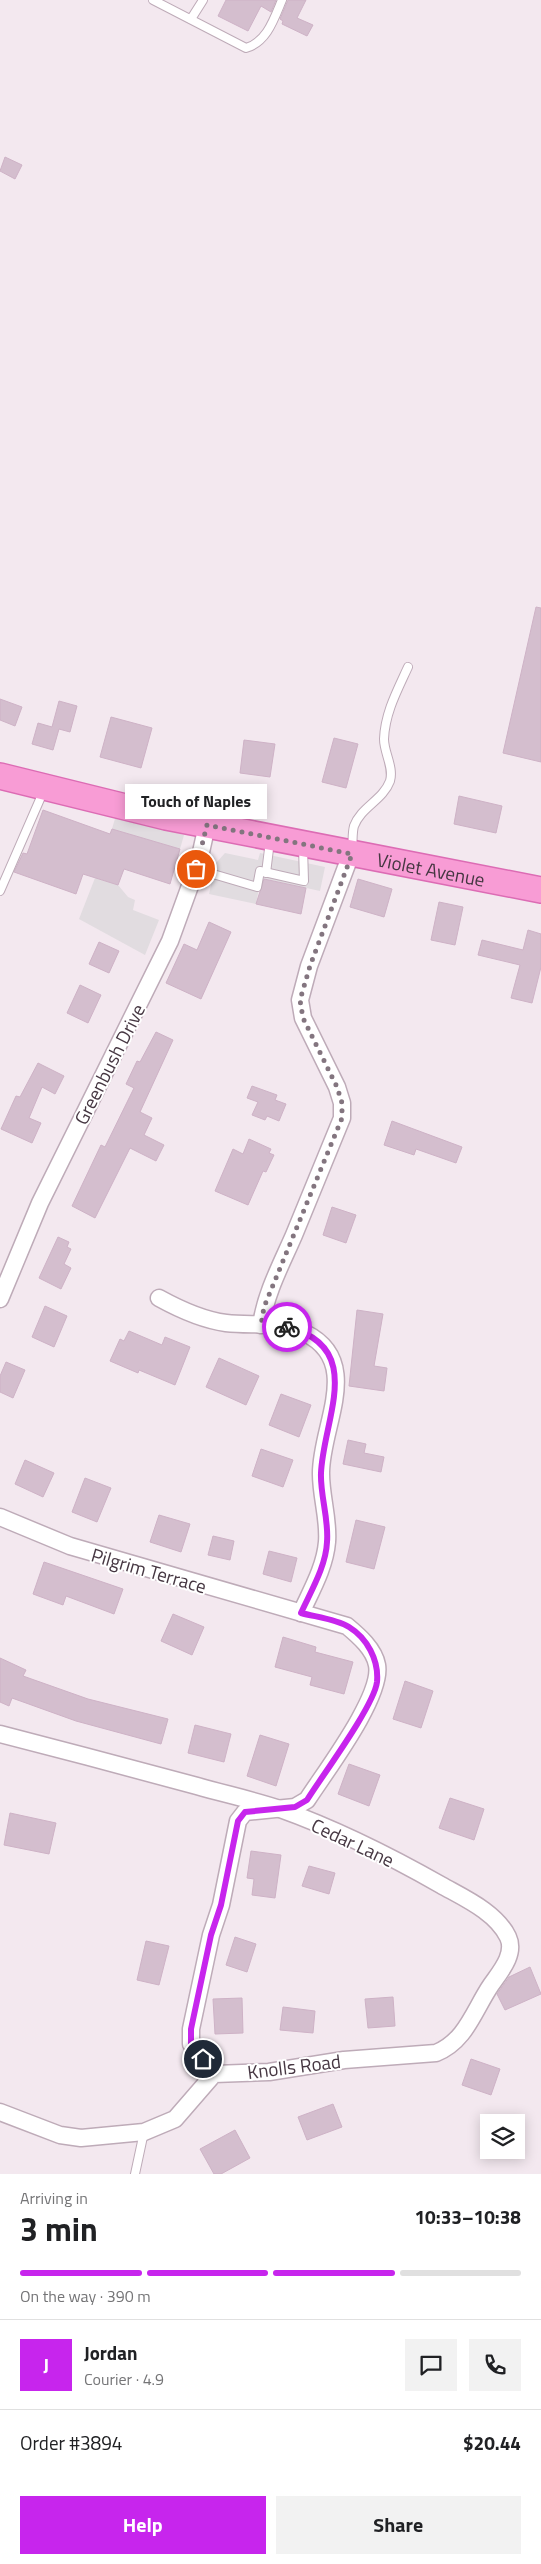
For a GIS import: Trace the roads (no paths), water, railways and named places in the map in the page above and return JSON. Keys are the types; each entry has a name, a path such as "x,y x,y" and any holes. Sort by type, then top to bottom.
{"main road":[{"name":"Violet Avenue","path":"0,776 207,825 541,890"}],"street":[{"name":"Greenbush Drive","path":"0,1299 40,1203 170,941 196,869 207,825"},
{"path":"261,1325 264,1307 274,1277 293,1238 342,1118 342,1103 337,1087 303,1018 300,1000 310,966 352,854"},
{"path":"159,1298 181,1310 225,1323 290,1328 318,1342 328,1352 334,1366 337,1382 320,1474 327,1542 322,1566 301,1613"},
{"name":"Pilgrim Terrace","path":"0,1517 70,1546 347,1626 362,1638 377,1664 377,1684 358,1720 307,1800 295,1807 245,1812 238,1821 221,1905 211,1935 191,2029 191,2044 214,2074"},
{"name":"Cedar Lane","path":"0,1734 280,1809 345,1836 412,1869 474,1904 490,1916 509,1939 510,1950 504,1966 484,1996 461,2037 449,2048 436,2053"},
{"name":"Knolls Road","path":"214,2074 269,2072 344,2060 436,2053"},
{"path":"0,2112 60,2135 81,2138 144,2132 175,2119 214,2074"}],"lane":[{"path":"153,0 246,48 261,40 271,25 282,0"},
{"path":"191,19 203,0"},
{"path":"352,854 354,826 366,809 383,794 390,779 389,757 384,742 386,715 408,667"},
{"path":"0,891 46,786"},
{"path":"266,873 271,838"},
{"path":"196,869 257,887 260,871 304,881 303,844"},
{"path":"135,2174 144,2132"}],"place":[{"name":"Touch of Naples","path":"196,869"}]}
